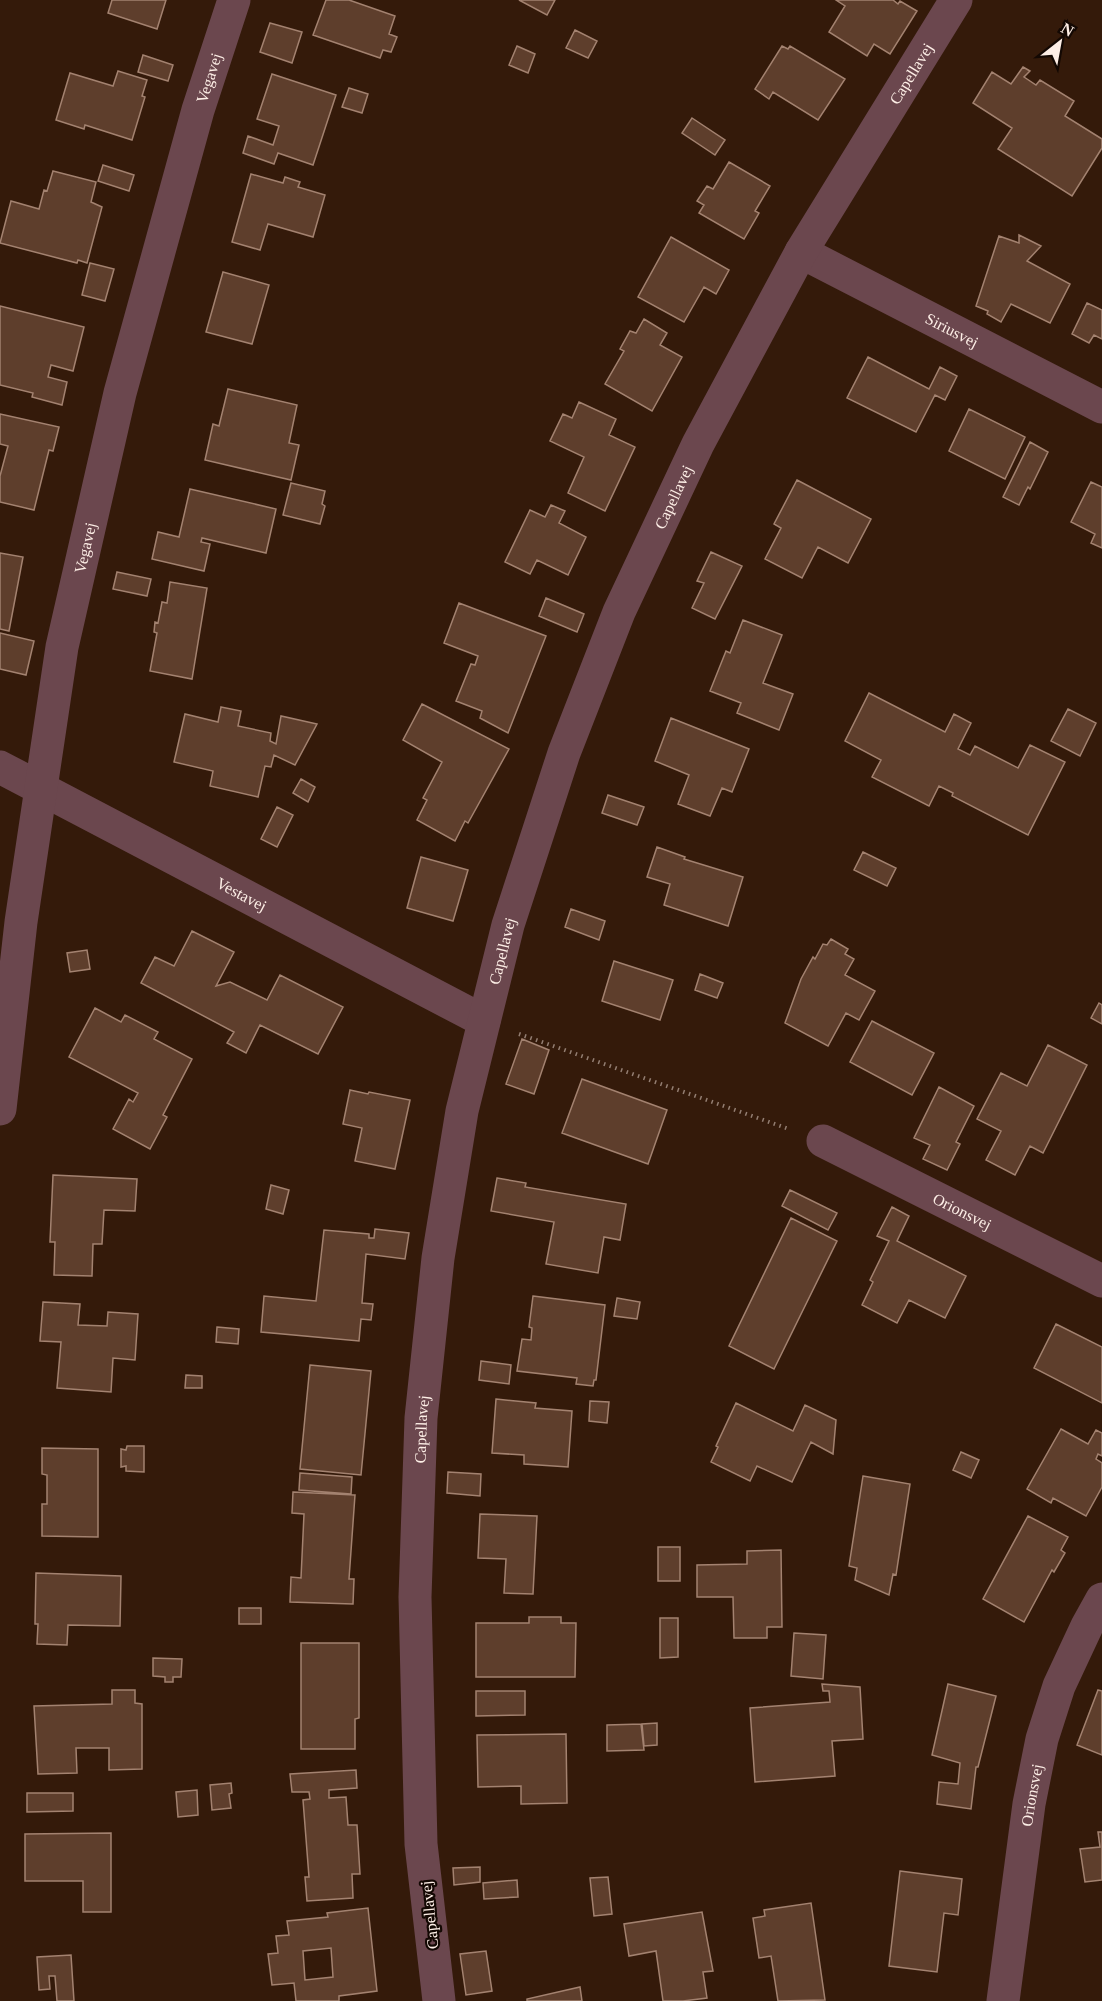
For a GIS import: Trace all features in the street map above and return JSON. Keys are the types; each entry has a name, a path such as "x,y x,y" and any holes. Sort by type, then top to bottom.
{"street":[{"name":"Vegavej","path":"0,1109 21,922 62,647 120,393 198,110 234,0"},
{"name":"Capellavej","path":"439,2001 421,1844 415,1597 421,1418 438,1258 462,1111 508,925 564,753 619,612 698,444 801,252 957,0"},
{"name":"Siriusvej","path":"801,252 1102,408"},
{"name":"Vestavej","path":"0,767 484,1021"},
{"name":"Orionsvej","path":"823,1141 1102,1281"},
{"name":"Orionsvej","path":"1003,2001 1029,1804 1042,1739 1059,1686 1102,1599"}],"path":[{"path":"484,1021 776,1125"}],"building":[{"path":"112,0 166,0 157,29 108,13"},
{"path":"326,0 349,0 395,16 389,34 397,37 391,52 383,50 380,58 313,35"},
{"path":"519,0 555,0 547,15"},
{"path":"836,0 893,0 898,4 900,1 917,11 890,54 874,44 867,56 829,32 845,6"},
{"path":"270,23 302,32 292,63 260,52"},
{"path":"575,30 597,41 588,58 566,48"},
{"path":"517,46 535,54 528,73 509,65"},
{"path":"782,46 788,49 790,46 845,79 818,120 773,92 769,99 755,89"},
{"path":"143,55 173,65 168,81 138,72"},
{"path":"1023,67 1030,71 1024,77 1036,85 1040,80 1074,101 1065,116 1102,139 1102,148 1072,196 998,149 1012,128 973,103 992,72 1011,84"},
{"path":"118,71 147,80 142,96 145,97 132,140 85,125 84,129 56,120 70,73 113,86"},
{"path":"272,74 336,95 313,165 278,153 274,164 243,153 248,136 273,145 279,126 257,119"},
{"path":"349,88 368,94 362,113 342,107"},
{"path":"692,118 725,140 715,155 682,133"},
{"path":"729,162 770,186 755,211 759,213 744,239 699,213 704,205 697,201 707,186 713,189"},
{"path":"103,165 134,175 129,191 98,181"},
{"path":"53,171 96,182 91,202 102,207 87,263 78,260 77,263 0,243 11,201 39,209 44,190 47,191"},
{"path":"251,174 283,183 285,177 300,182 298,187 325,195 313,237 268,224 260,250 232,242"},
{"path":"1019,235 1041,246 1027,261 1070,284 1050,323 1011,304 1001,322 987,314 988,311 976,306 999,236 1019,243"},
{"path":"671,237 729,270 716,294 704,287 684,322 638,297"},
{"path":"90,263 114,269 105,301 82,295"},
{"path":"223,272 269,285 252,344 206,332"},
{"path":"1087,303 1102,310 1102,339 1094,335 1089,343 1072,334"},
{"path":"0,306 84,327 73,371 51,365 48,377 67,382 62,405 32,397 33,393 0,385"},
{"path":"644,319 667,333 660,345 682,357 652,411 605,384 624,351 620,349 630,331 636,333"},
{"path":"868,357 929,389 940,367 957,376 945,400 935,395 916,432 847,398"},
{"path":"228,389 297,405 289,443 299,445 291,480 205,460 213,424 219,426"},
{"path":"579,402 616,419 609,435 635,447 605,511 568,493 584,457 550,441 563,414 572,418"},
{"path":"969,409 1025,437 1005,479 949,451"},
{"path":"0,414 59,427 53,451 49,450 34,510 0,502 0,476 8,446 0,444"},
{"path":"1030,442 1048,452 1030,489 1028,487 1019,505 1003,497"},
{"path":"797,480 871,519 848,563 818,547 802,578 765,559 781,528 774,524"},
{"path":"1091,482 1102,487 1102,548 1091,543 1095,534 1071,522"},
{"path":"291,483 325,491 322,504 325,506 320,524 283,515"},
{"path":"190,489 276,509 266,553 202,538 201,542 210,544 204,571 152,559 158,532 179,537"},
{"path":"551,505 565,511 559,523 586,537 568,575 537,560 530,574 505,562 530,510 545,517"},
{"path":"711,552 742,566 715,619 692,608 704,583 697,581"},
{"path":"0,553 23,557 9,631 0,629"},
{"path":"117,572 151,579 147,596 113,589"},
{"path":"170,582 207,588 192,679 150,671 157,633 154,632 155,622 158,623 162,602 167,603"},
{"path":"546,598 584,614 577,632 539,616"},
{"path":"459,603 546,636 508,733 480,718 482,711 456,701 471,664 475,665 478,656 444,643"},
{"path":"743,620 782,635 763,683 793,694 779,730 737,713 741,703 710,691 726,651 730,653"},
{"path":"0,633 34,641 26,675 0,669"},
{"path":"869,693 945,732 954,714 971,723 958,749 970,755 975,746 1018,768 1030,745 1065,762 1028,835 952,796 953,793 939,786 929,806 872,777 881,760 845,741"},
{"path":"422,704 509,749 468,823 465,821 455,841 417,820 427,800 423,798 442,762 403,740"},
{"path":"221,707 241,711 238,726 271,733 270,741 276,744 281,716 317,724 295,765 274,755 271,767 265,766 258,797 210,786 213,771 174,762 185,714 218,722"},
{"path":"1068,709 1096,723 1080,756 1051,741"},
{"path":"671,718 749,749 732,792 722,788 710,816 678,804 689,775 655,761"},
{"path":"301,779 315,787 308,802 293,793"},
{"path":"608,795 644,807 637,825 602,813"},
{"path":"277,807 293,815 277,847 261,839"},
{"path":"657,847 685,857 684,859 743,877 728,926 664,905 670,884 647,877"},
{"path":"863,852 896,868 887,886 854,870"},
{"path":"421,857 468,870 453,921 407,908"},
{"path":"571,909 605,921 599,940 565,927"},
{"path":"192,931 234,952 216,986 230,982 267,1000 280,975 343,1007 318,1054 260,1025 246,1053 227,1043 234,1032 141,983 155,957 174,966"},
{"path":"831,939 848,949 845,954 854,959 845,975 875,991 859,1020 846,1013 828,1046 785,1023 801,979 813,957 815,959 823,944 827,945"},
{"path":"87,950 90,969 70,972 67,953"},
{"path":"614,961 673,980 660,1020 602,1001"},
{"path":"700,974 723,983 717,998 695,990"},
{"path":"1099,1003 1102,1005 1102,1024 1091,1018"},
{"path":"95,1008 121,1022 125,1015 158,1032 154,1039 192,1059 163,1115 167,1117 150,1149 113,1129 129,1099 133,1102 138,1093 69,1057"},
{"path":"872,1021 934,1053 912,1095 850,1062"},
{"path":"522,1039 549,1050 534,1094 506,1084"},
{"path":"1048,1045 1087,1065 1043,1153 1030,1146 1015,1175 986,1160 1001,1131 977,1119 1001,1073 1027,1086"},
{"path":"582,1079 667,1110 648,1164 562,1133"},
{"path":"939,1087 974,1106 956,1142 960,1144 947,1170 923,1159 930,1145 914,1138"},
{"path":"350,1090 410,1100 395,1169 355,1161 362,1128 343,1124"},
{"path":"53,1175 137,1179 135,1211 104,1210 102,1244 93,1244 92,1276 54,1275 55,1242 50,1242"},
{"path":"497,1178 526,1183 525,1187 626,1204 620,1240 604,1237 598,1273 546,1264 554,1222 491,1211"},
{"path":"271,1185 289,1190 283,1214 266,1209"},
{"path":"790,1190 837,1213 828,1230 782,1206"},
{"path":"892,1207 909,1216 897,1241 966,1276 945,1318 909,1300 897,1323 862,1305 873,1282 870,1280 889,1241 877,1236"},
{"path":"791,1218 837,1241 774,1369 729,1346"},
{"path":"375,1229 409,1233 405,1259 366,1254 362,1303 373,1304 371,1320 361,1319 359,1341 261,1332 264,1296 316,1301 324,1230 369,1234 369,1238 374,1238"},
{"path":"533,1296 605,1305 596,1380 593,1386 576,1384 577,1378 517,1371 522,1339 531,1340 532,1328 529,1327"},
{"path":"617,1298 640,1302 637,1319 614,1316"},
{"path":"43,1302 80,1304 78,1325 107,1326 108,1312 138,1314 135,1360 113,1358 111,1392 57,1388 61,1342 40,1341"},
{"path":"1056,1324 1102,1347 1102,1403 1034,1368"},
{"path":"217,1327 239,1329 238,1344 216,1342"},
{"path":"481,1361 511,1365 509,1384 479,1380"},
{"path":"310,1365 371,1371 361,1475 300,1469"},
{"path":"186,1375 202,1376 202,1388 185,1388"},
{"path":"496,1399 536,1403 535,1408 572,1411 568,1467 524,1464 524,1455 492,1453"},
{"path":"590,1401 609,1402 607,1423 589,1421"},
{"path":"736,1403 793,1431 805,1405 836,1420 833,1454 811,1442 792,1482 757,1466 750,1481 711,1462"},
{"path":"1061,1429 1088,1444 1096,1430 1102,1433 1102,1456 1098,1454 1096,1459 1102,1463 1102,1487 1086,1516 1053,1498 1051,1503 1027,1489"},
{"path":"127,1446 144,1446 144,1472 126,1471 126,1466 121,1467 121,1449 126,1450"},
{"path":"42,1448 98,1449 98,1537 42,1536 42,1504 47,1504 47,1475 42,1474"},
{"path":"961,1452 979,1460 971,1478 953,1470"},
{"path":"448,1472 481,1474 480,1496 447,1493"},
{"path":"300,1473 352,1477 351,1494 299,1490"},
{"path":"863,1476 910,1484 896,1575 893,1574 889,1595 855,1580 857,1568 849,1566"},
{"path":"293,1492 355,1495 349,1579 354,1579 353,1604 290,1602 291,1577 301,1578 304,1514 292,1513"},
{"path":"480,1514 537,1516 533,1594 504,1593 506,1559 478,1558"},
{"path":"1028,1516 1068,1537 1061,1550 1065,1553 1054,1572 1052,1570 1024,1622 983,1599"},
{"path":"658,1547 680,1547 680,1581 658,1581"},
{"path":"781,1550 782,1627 767,1627 767,1638 734,1638 733,1597 697,1597 697,1565 747,1564 747,1551"},
{"path":"36,1573 121,1576 120,1626 68,1625 67,1645 37,1644"},
{"path":"239,1608 261,1608 261,1624 239,1624"},
{"path":"529,1617 561,1617 561,1623 576,1623 575,1677 476,1677 476,1623 529,1623"},
{"path":"660,1618 678,1618 678,1657 660,1658"},
{"path":"794,1633 826,1635 823,1679 791,1676"},
{"path":"301,1643 359,1643 359,1718 355,1719 355,1749 301,1749"},
{"path":"153,1658 182,1659 181,1677 173,1677 173,1682 165,1682 165,1677 153,1676"},
{"path":"822,1684 860,1687 863,1739 832,1741 835,1776 755,1782 750,1708 830,1702 829,1691 823,1691"},
{"path":"948,1684 996,1696 978,1767 976,1767 971,1809 937,1804 939,1782 958,1784 960,1763 932,1755"},
{"path":"112,1690 135,1690 135,1703 142,1704 142,1769 109,1770 109,1748 76,1748 77,1773 38,1774 34,1706 112,1704"},
{"path":"1098,1690 1102,1691 1102,1755 1077,1745"},
{"path":"476,1691 525,1691 525,1715 476,1716"},
{"path":"657,1723 657,1745 644,1746 642,1724"},
{"path":"641,1724 644,1750 607,1751 607,1725"},
{"path":"566,1734 567,1803 521,1804 521,1786 478,1787 477,1735"},
{"path":"356,1770 357,1788 329,1790 329,1798 346,1797 348,1825 357,1825 360,1874 352,1874 353,1898 307,1901 305,1877 309,1877 303,1800 310,1799 309,1792 292,1792 290,1774"},
{"path":"231,1783 232,1793 229,1794 231,1808 212,1810 210,1785"},
{"path":"197,1790 198,1815 178,1817 176,1792"},
{"path":"27,1793 73,1793 73,1811 27,1812"},
{"path":"1098,1832 1102,1832 1102,1880 1085,1882 1080,1849 1100,1847"},
{"path":"111,1833 111,1912 83,1912 83,1881 25,1881 25,1834"},
{"path":"480,1867 480,1882 454,1885 453,1868"},
{"path":"900,1871 962,1879 958,1915 944,1913 937,1972 889,1966"},
{"path":"608,1877 612,1914 594,1916 590,1878"},
{"path":"517,1880 518,1897 484,1899 483,1883"},
{"path":"811,1903 825,2000 778,2001 771,1956 759,1958 753,1918 765,1916 764,1910"},
{"path":"368,1908 377,1991 339,1996 339,2001 296,2001 294,1983 272,1985 268,1954 278,1953 276,1936 289,1935 287,1921 328,1917 327,1913","holes":["331,1948 333,1977 305,1980 303,1951"]},
{"path":"702,1912 713,1971 703,1972 707,1998 663,2001 656,1951 629,1956 624,1924"},
{"path":"486,1951 492,1991 466,1995 460,1954"},
{"path":"71,1955 74,2001 57,2001 55,1976 49,1976 50,1989 39,1990 37,1957"},
{"path":"580,1987 582,2001 527,2001 527,1999"}]}
